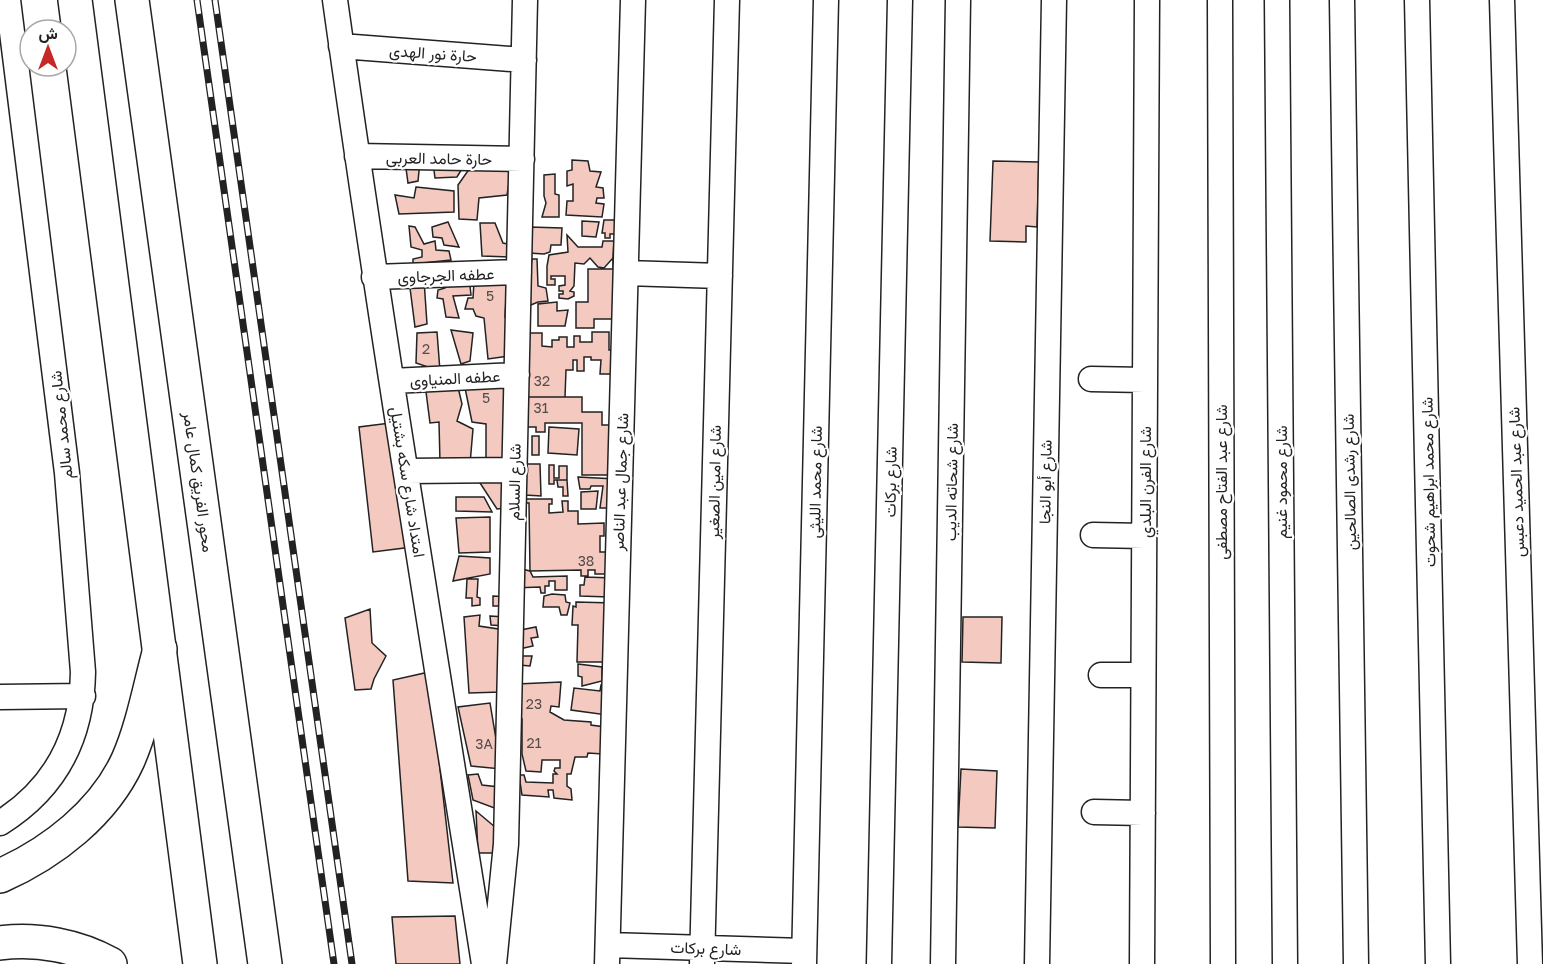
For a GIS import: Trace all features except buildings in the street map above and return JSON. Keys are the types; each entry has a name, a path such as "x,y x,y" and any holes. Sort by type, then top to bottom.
{"main road":[{"path":"75,0 200,964"},
{"name":"محور الفريق كمال عامر","path":"132,0 265,964"},
{"path":"0,876 23,865 68,834 85,819 118,779 128,760 139,728 160,649"},
{"path":"0,943 55,944 80,951 110,964"}],"street":[{"name":"شارع محمد سالم","path":"0,823 32,800 48,782 71,742 79,719 83,696 67,473 8,0"},
{"name":"امتداد شارع سكه بشتيل","path":"335,0 374,277 484,964"},
{"name":"شارع السلام","path":"494,964 506,844 525,0"},
{"name":"شارع جمال عبد الناصر","path":"608,955 633,0"},
{"name":"شارع امين الصغير","path":"702,956 727,0"},
{"name":"شارع محمد الليثى","path":"804,957 826,0"},
{"name":"شارع بركات","path":"879,964 900,0"},
{"name":"شارع شحاته الديب","path":"943,964 958,0"},
{"name":"شارع أبو النجا","path":"1037,964 1054,0"},
{"name":"شارع الفرن البلدي","path":"1142,964 1147,0"},
{"name":"شارع عبد الفتاح مصطفى","path":"1220,0 1222,964"},
{"name":"شارع محمود غنيم","path":"1278,0 1285,964"},
{"name":"شارع رشدى الصالحين","path":"1342,0 1356,964"},
{"name":"شارع محمد ابراهيم شحوت","path":"1417,0 1438,964"},
{"name":"شارع عبد الحميد دعبس","path":"1502,0 1530,964"},
{"name":"حارة نور الهدى","path":"341,46 524,60"},
{"name":"حارة حامد العربى","path":"357,156 522,159"},
{"name":"عطفه الجرجاوى","path":"374,277 519,272"},
{"path":"626,273 720,276"},
{"name":"عطفه المنياوى","path":"392,381 517,375"},
{"path":"1091,379 1145,380"},
{"path":"406,471 514,470"},
{"path":"1093,535 1144,536"},
{"path":"1101,675 1143,675"},
{"path":"0,697 83,696"},
{"path":"1094,812 1143,813"},
{"name":"شارع بركات","path":"608,955 804,957"}],"railway":[{"path":"197,0 334,964"},
{"path":"215,0 352,964"}]}
